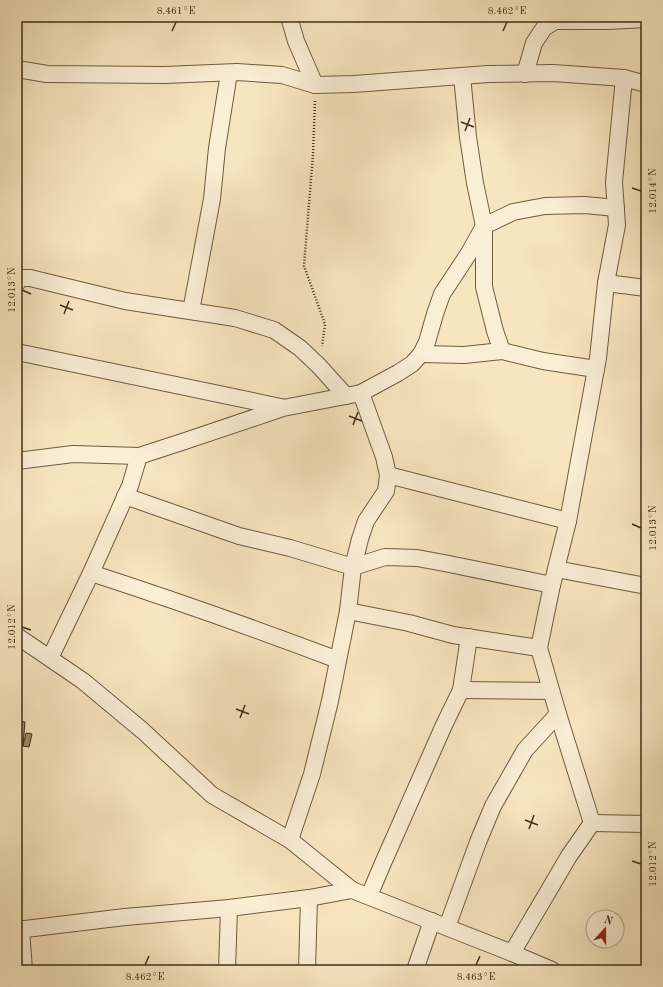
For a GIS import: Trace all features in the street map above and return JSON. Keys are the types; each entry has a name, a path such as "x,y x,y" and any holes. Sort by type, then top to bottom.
{"street":[{"path":"289,17 296,41 315,86"},
{"path":"525,74 534,43 544,28 555,21 646,19"},
{"path":"17,69 47,74 164,75 237,72 282,75 315,86 488,74 553,73 624,78 646,84"},
{"path":"191,311 212,199 229,73"},
{"path":"462,76 468,137 475,183 484,226 484,287 495,331 502,351"},
{"path":"592,823 539,648 552,585 568,521 596,368 606,283 617,225 614,182 624,78"},
{"path":"17,461 73,454 139,456 283,408 361,393 412,364 421,354 427,342 442,294 469,253 484,226 513,212 545,206 586,205 616,208"},
{"path":"17,283 19,280 24,278 30,278 125,301 235,318 274,330 300,348 319,366 346,396"},
{"path":"606,283 646,288"},
{"path":"421,354 464,354 502,351 543,361 596,368"},
{"path":"17,352 283,408"},
{"path":"290,840 312,774 330,701 348,611 353,568 360,539 366,521 386,490 388,475 384,457 361,393"},
{"path":"50,658 130,486 139,456"},
{"path":"388,475 568,521"},
{"path":"125,496 238,536 290,548 353,568 385,558 417,558 552,585"},
{"path":"556,569 646,586"},
{"path":"90,573 214,614 338,660"},
{"path":"348,611 409,623 453,635 539,648"},
{"path":"17,636 83,681 143,731 212,795 290,840 352,890 552,970"},
{"path":"369,896 444,725 461,690 469,637"},
{"path":"461,690 552,691"},
{"path":"415,970 439,924 478,842 493,806 525,750 558,714"},
{"path":"592,823 646,824"},
{"path":"512,953 569,856 592,823"},
{"path":"24,970 19,930 125,916 229,908 309,898 352,890"},
{"path":"307,970 309,898"},
{"path":"227,970 229,908"}],"path":[{"path":"315,86 313,154 304,266 325,324 319,366"}],"building":[{"path":"17,720 25,722 23,746 21,748 17,748"},
{"path":"26,733 32,734 29,747 23,746"}]}
